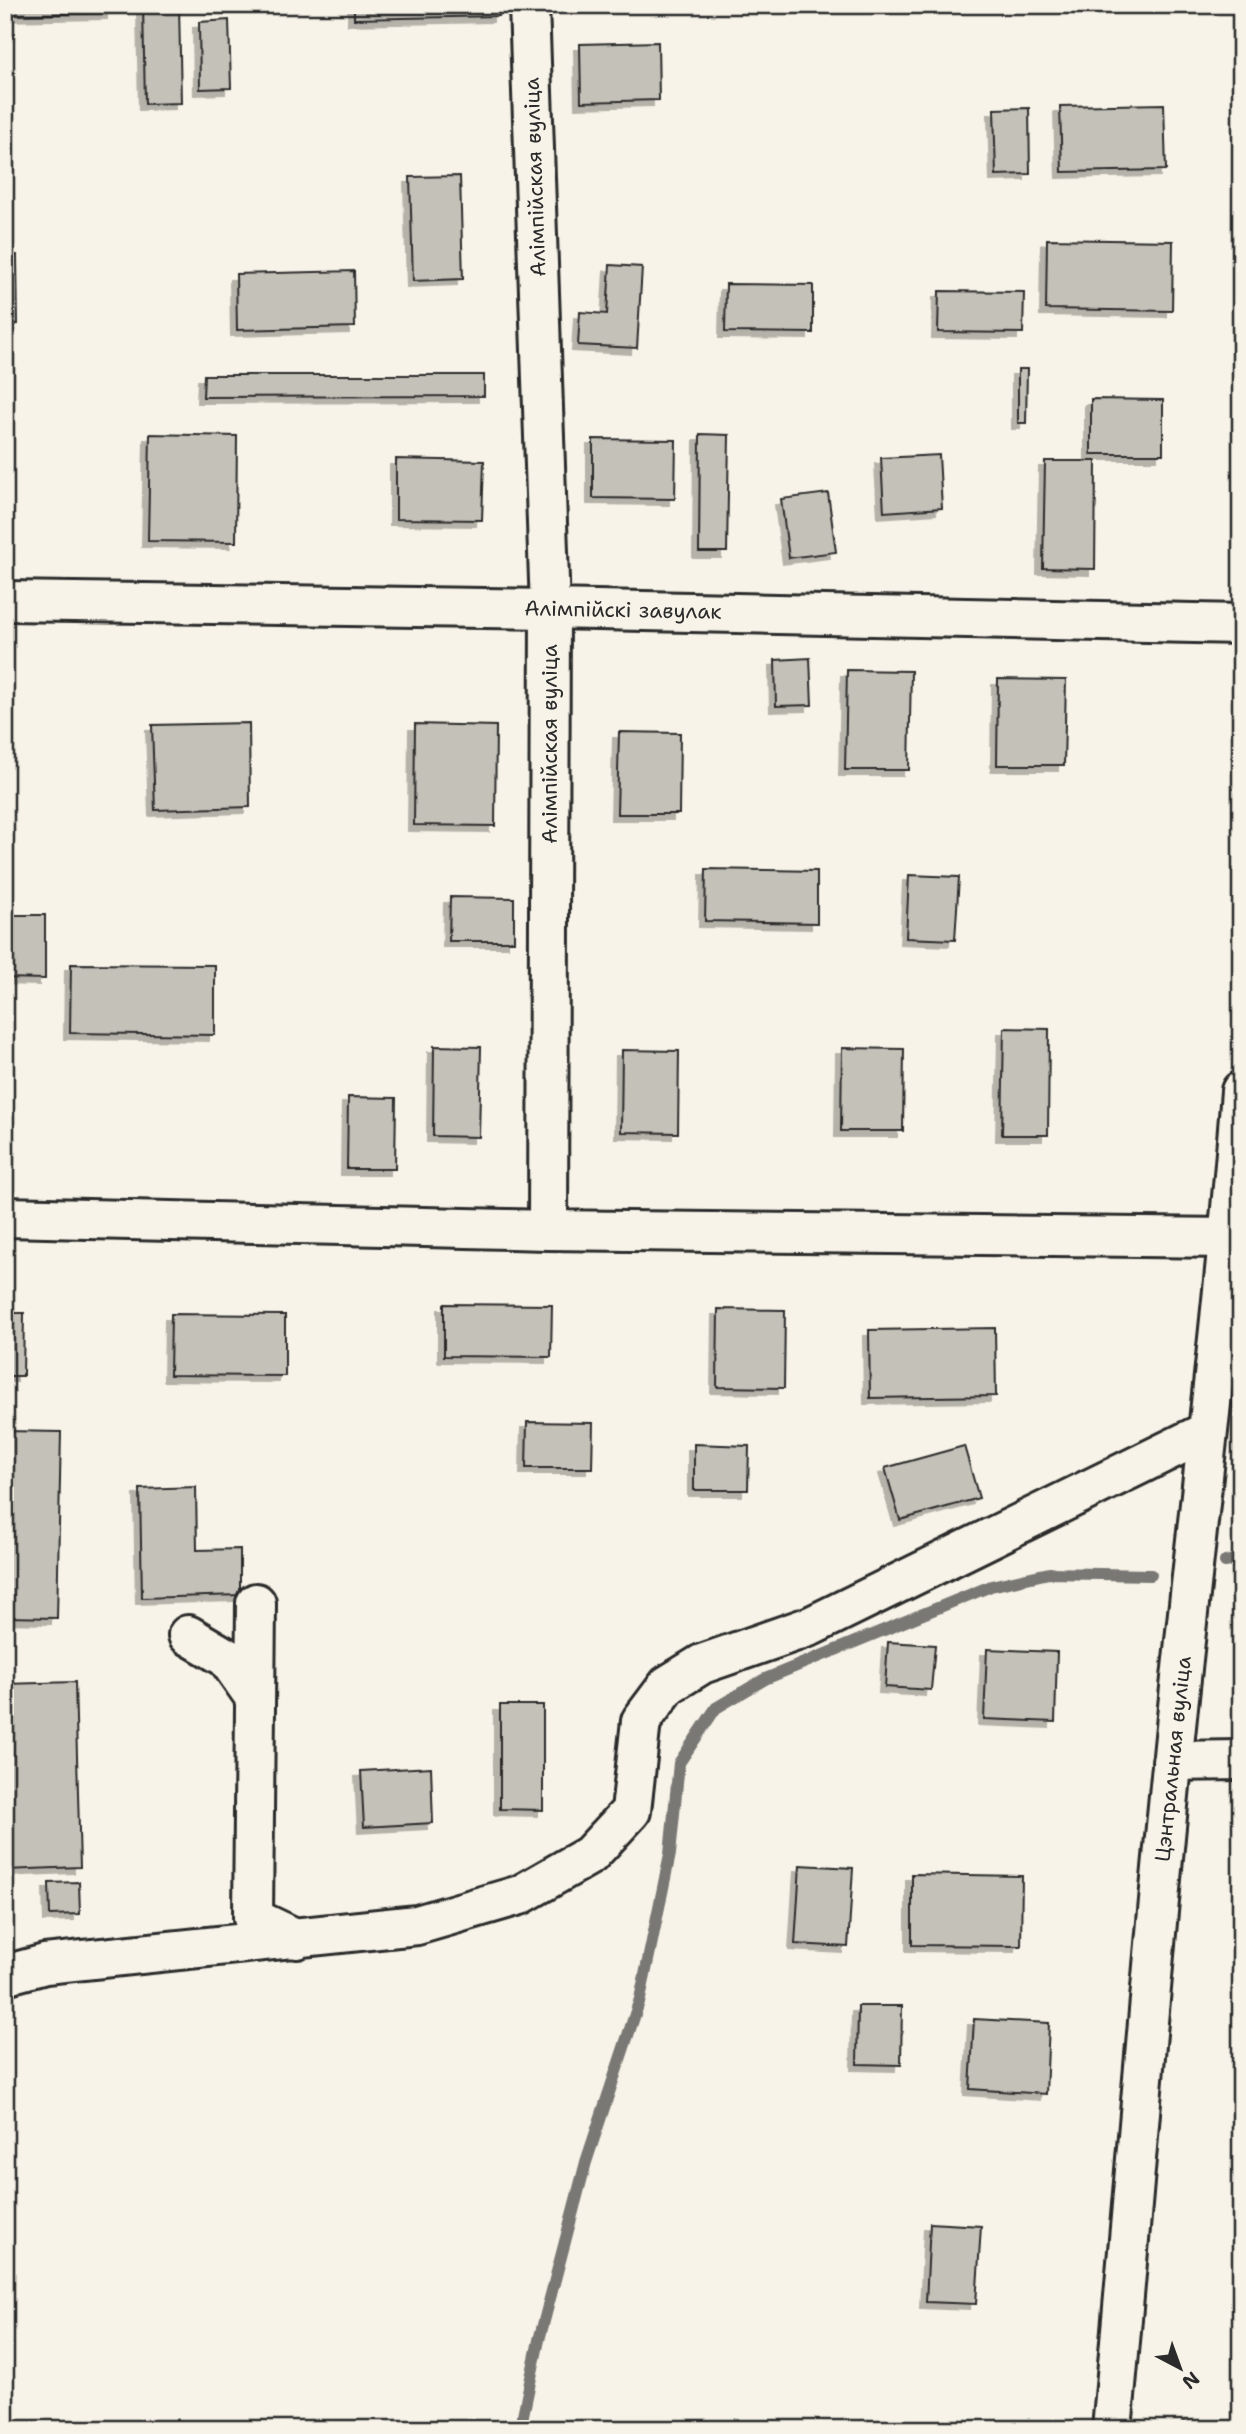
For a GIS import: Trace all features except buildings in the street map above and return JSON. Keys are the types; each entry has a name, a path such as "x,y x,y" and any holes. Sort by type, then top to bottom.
{"street":[{"name":"Алімпійская вуліца","path":"529,5 550,609 548,1230"},
{"name":"Алімпійскі завулак","path":"5,601 550,609 1241,624"},
{"name":"Цэнтральная вуліца","path":"1112,2429 1172,1761 1206,1432 1230,1238 1241,1091"},
{"path":"5,1217 548,1230 1230,1238"},
{"path":"5,1975 45,1964 417,1925 520,1895 590,1855 631,1811 641,1721 668,1685 702,1664 811,1626 1206,1432"},
{"path":"256,1603 253,1918 297,1939"},
{"path":"188,1635 227,1658 255,1698"},
{"path":"1172,1761 1241,1760"}],"waterway":[{"path":"1225,1562 1241,1559"},
{"path":"520,2429 539,2340 586,2162 640,1999 670,1854 679,1763 716,1708 765,1679 991,1586 1049,1573 1151,1575"}]}
